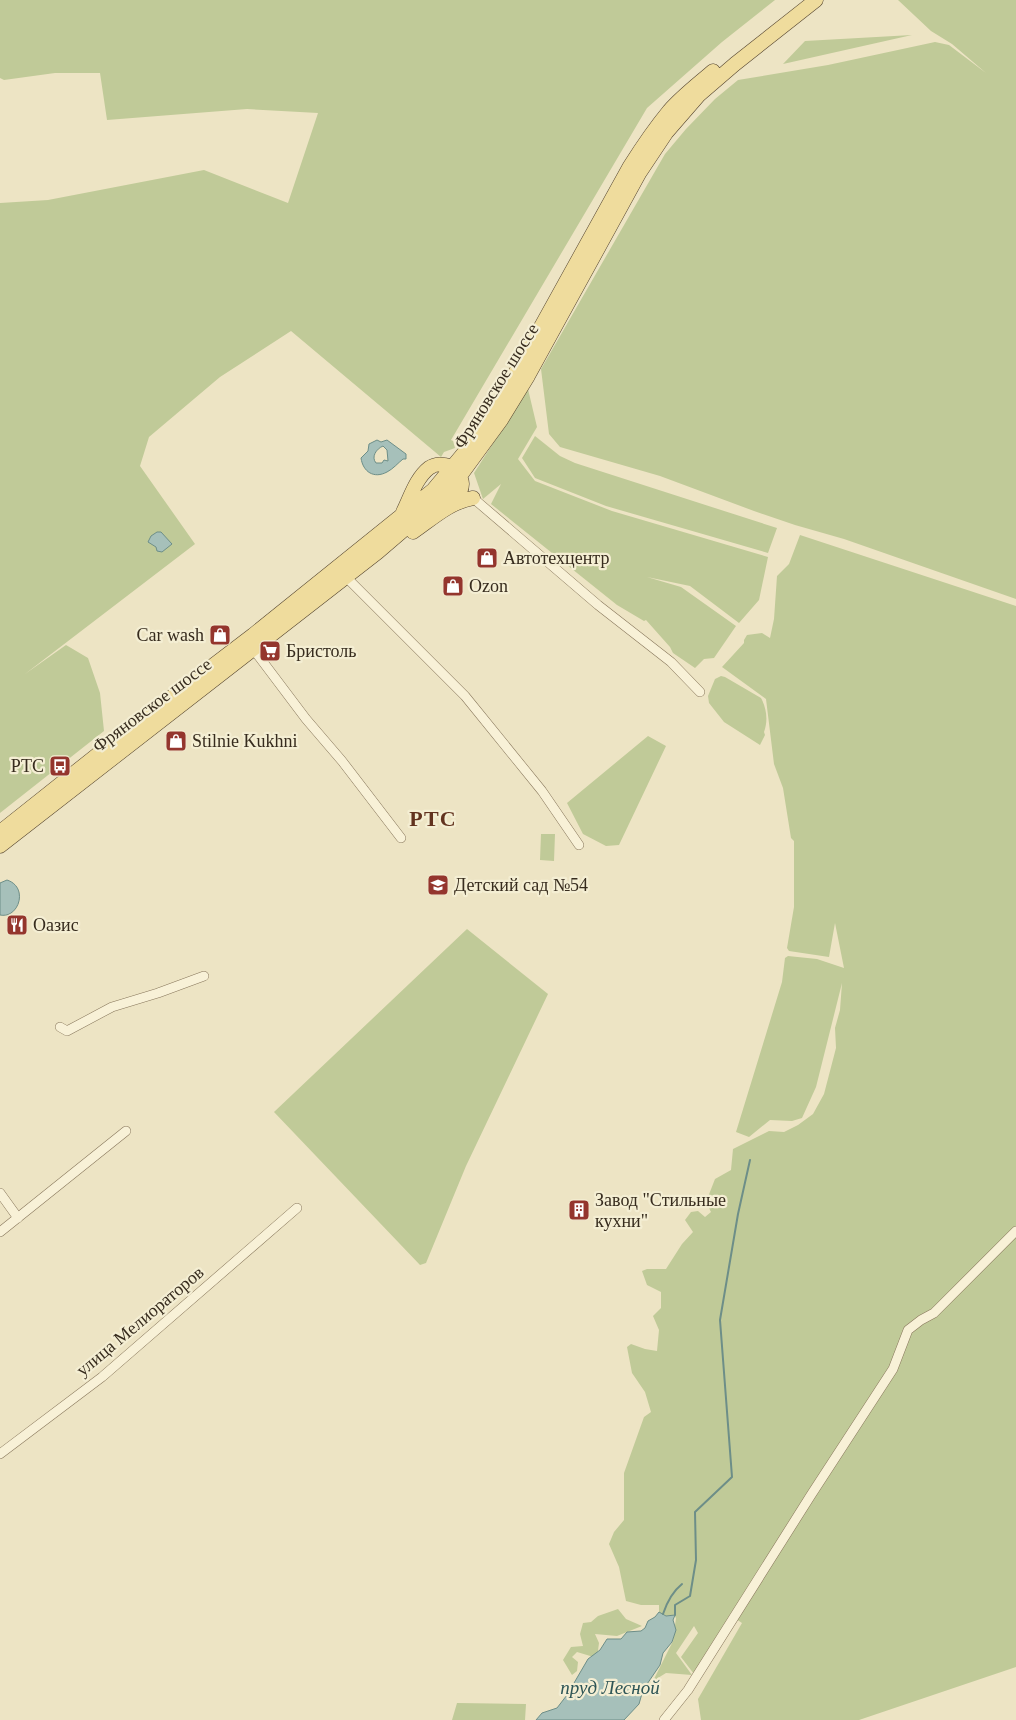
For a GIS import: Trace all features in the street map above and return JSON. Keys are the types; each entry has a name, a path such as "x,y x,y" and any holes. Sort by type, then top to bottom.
{"main road":[{"name":"Фряновское шоссе","path":"0,846 378,552 440,498 492,415 630,166 657,126 670,110 695,86 801,0"},
{"name":"Фряновское шоссе","path":"456,472 475,457 501,420 528,376 640,172 666,133 699,95 816,0"},
{"path":"473,498 469,474 475,457"},
{"name":"Фряновское шоссе","path":"0,832 260,630 400,517 418,482 427,470 431,467 442,465 456,472"},
{"path":"456,472 473,498"},
{"path":"452,505 462,485 456,472"},
{"path":"378,552 405,538 452,505 473,498"}],"street":[{"path":"473,498 598,605 671,662 700,692"},
{"path":"346,577 465,696 542,791 579,845"},
{"path":"254,650 306,719 401,838"},
{"path":"60,1027 67,1031 112,1007 204,976"},
{"path":"0,1232 126,1131"},
{"path":"0,1193 18,1218"},
{"name":"улица Мелиораторов","path":"0,1454 102,1377 297,1208"},
{"path":"664,1720 688,1690 892,1369 908,1330 939,1308 1016,1231"}],"green space":[{"path":"0,0 775,0 722,42 647,108 451,440 455,448 444,452 441,457 291,331 220,377 149,437 140,466 195,544 25,674 66,645 88,658 100,693 104,731 0,813 0,203 48,200 204,170 288,203 318,113 247,109 107,120 100,73 55,73 4,80 0,78"},
{"path":"898,0 1016,0 1016,599 844,539 754,511 660,476 560,447 549,434 541,369 665,154 715,99 738,80 828,65 935,42 949,45 986,73 952,44 931,31"},
{"path":"912,35 783,64 805,41"},
{"path":"528,389 537,427 518,459 535,481 612,511 768,557 759,600 739,623 690,586 647,577 681,587 736,626 714,658 704,659 695,668 673,653 646,620 644,621 617,605 491,504 501,484 483,499 474,473"},
{"path":"535,436 560,456 575,463 777,528 768,553 606,506 535,478 522,458"},
{"path":"800,535 1016,606 1016,1667 859,1720 701,1720 698,1699 742,1623 733,1617 694,1674 681,1657 698,1633 694,1626 676,1653 692,1675 666,1673 653,1681 673,1641 676,1618 674,1615 666,1616 659,1612 659,1605 641,1605 626,1601 619,1567 609,1544 614,1532 624,1520 624,1473 644,1417 651,1412 645,1392 632,1373 627,1347 631,1344 657,1351 659,1330 653,1316 661,1308 661,1292 647,1285 642,1271 647,1269 666,1269 682,1244 693,1232 685,1220 691,1212 698,1211 705,1217 711,1212 706,1202 715,1179 731,1170 733,1149 769,1131 784,1132 813,1114 824,1094 836,1048 835,1028 840,1010 842,983 816,1087 802,1118 792,1121 770,1120 749,1137 736,1132 782,982 785,958 788,956 817,959 844,968 835,923 829,957 789,951 787,948 794,907 794,841 791,838 783,788 774,764 766,699 722,667 744,643 747,635 762,633 770,638 774,619 777,576 789,564"},
{"path":"721,676 761,698 765,706 766,719 765,735 760,745 724,722 709,703 708,696 715,679"},
{"path":"648,736 666,746 619,845 606,846 583,834 567,803"},
{"path":"541,834 555,834 554,861 540,860"},
{"path":"467,929 548,994 466,1166 426,1263 420,1265 274,1112"},
{"path":"618,1609 626,1619 642,1626 617,1636 595,1634 599,1643 597,1658 577,1652 572,1657 578,1662 577,1671 572,1675 563,1660 571,1647 583,1646 580,1634 583,1623 591,1622 598,1616"},
{"path":"457,1703 526,1704 525,1720 452,1720"}],"water":[{"path":"377,440 381,442 387,440 406,454 406,459 403,459 382,474 370,473 364,467 361,458 368,451 369,444","holes":["383,446 387,450 388,461 384,460 382,463 376,463 374,458 376,451"]},
{"path":"161,532 172,544 162,552 157,551 156,547 148,542 151,536"},
{"path":"7,880 18,889 19,902 12,912 7,915 0,915 0,883"},
{"name":"пруд Лесной","path":"659,1612 666,1616 675,1615 673,1620 676,1630 672,1642 663,1653 660,1665 643,1690 639,1704 624,1720 536,1720 542,1713 557,1708 567,1695 588,1659 600,1650 607,1639 621,1639 627,1632 641,1631 645,1628 648,1621"}],"waterway":[{"path":"675,1615 675,1605 690,1596 696,1560 695,1512 732,1477 720,1320 738,1214 750,1160"},
{"path":"663,1614 675,1590 682,1584"}],"place":[{"name":"Автотехцентр","path":"487,558"},
{"name":"Ozon","path":"453,586"},
{"name":"Car wash","path":"220,635"},
{"name":"Бристоль","path":"270,651"},
{"name":"Stilnie Kukhni","path":"176,741"},
{"name":"РТС","path":"60,766"},
{"name":"Детский сад №54","path":"438,885"},
{"name":"Оазис","path":"17,925"},
{"name":"Завод \"Стильные кухни\"","path":"579,1210"}],"district":[{"name":"РТС","path":"433,818"}]}
